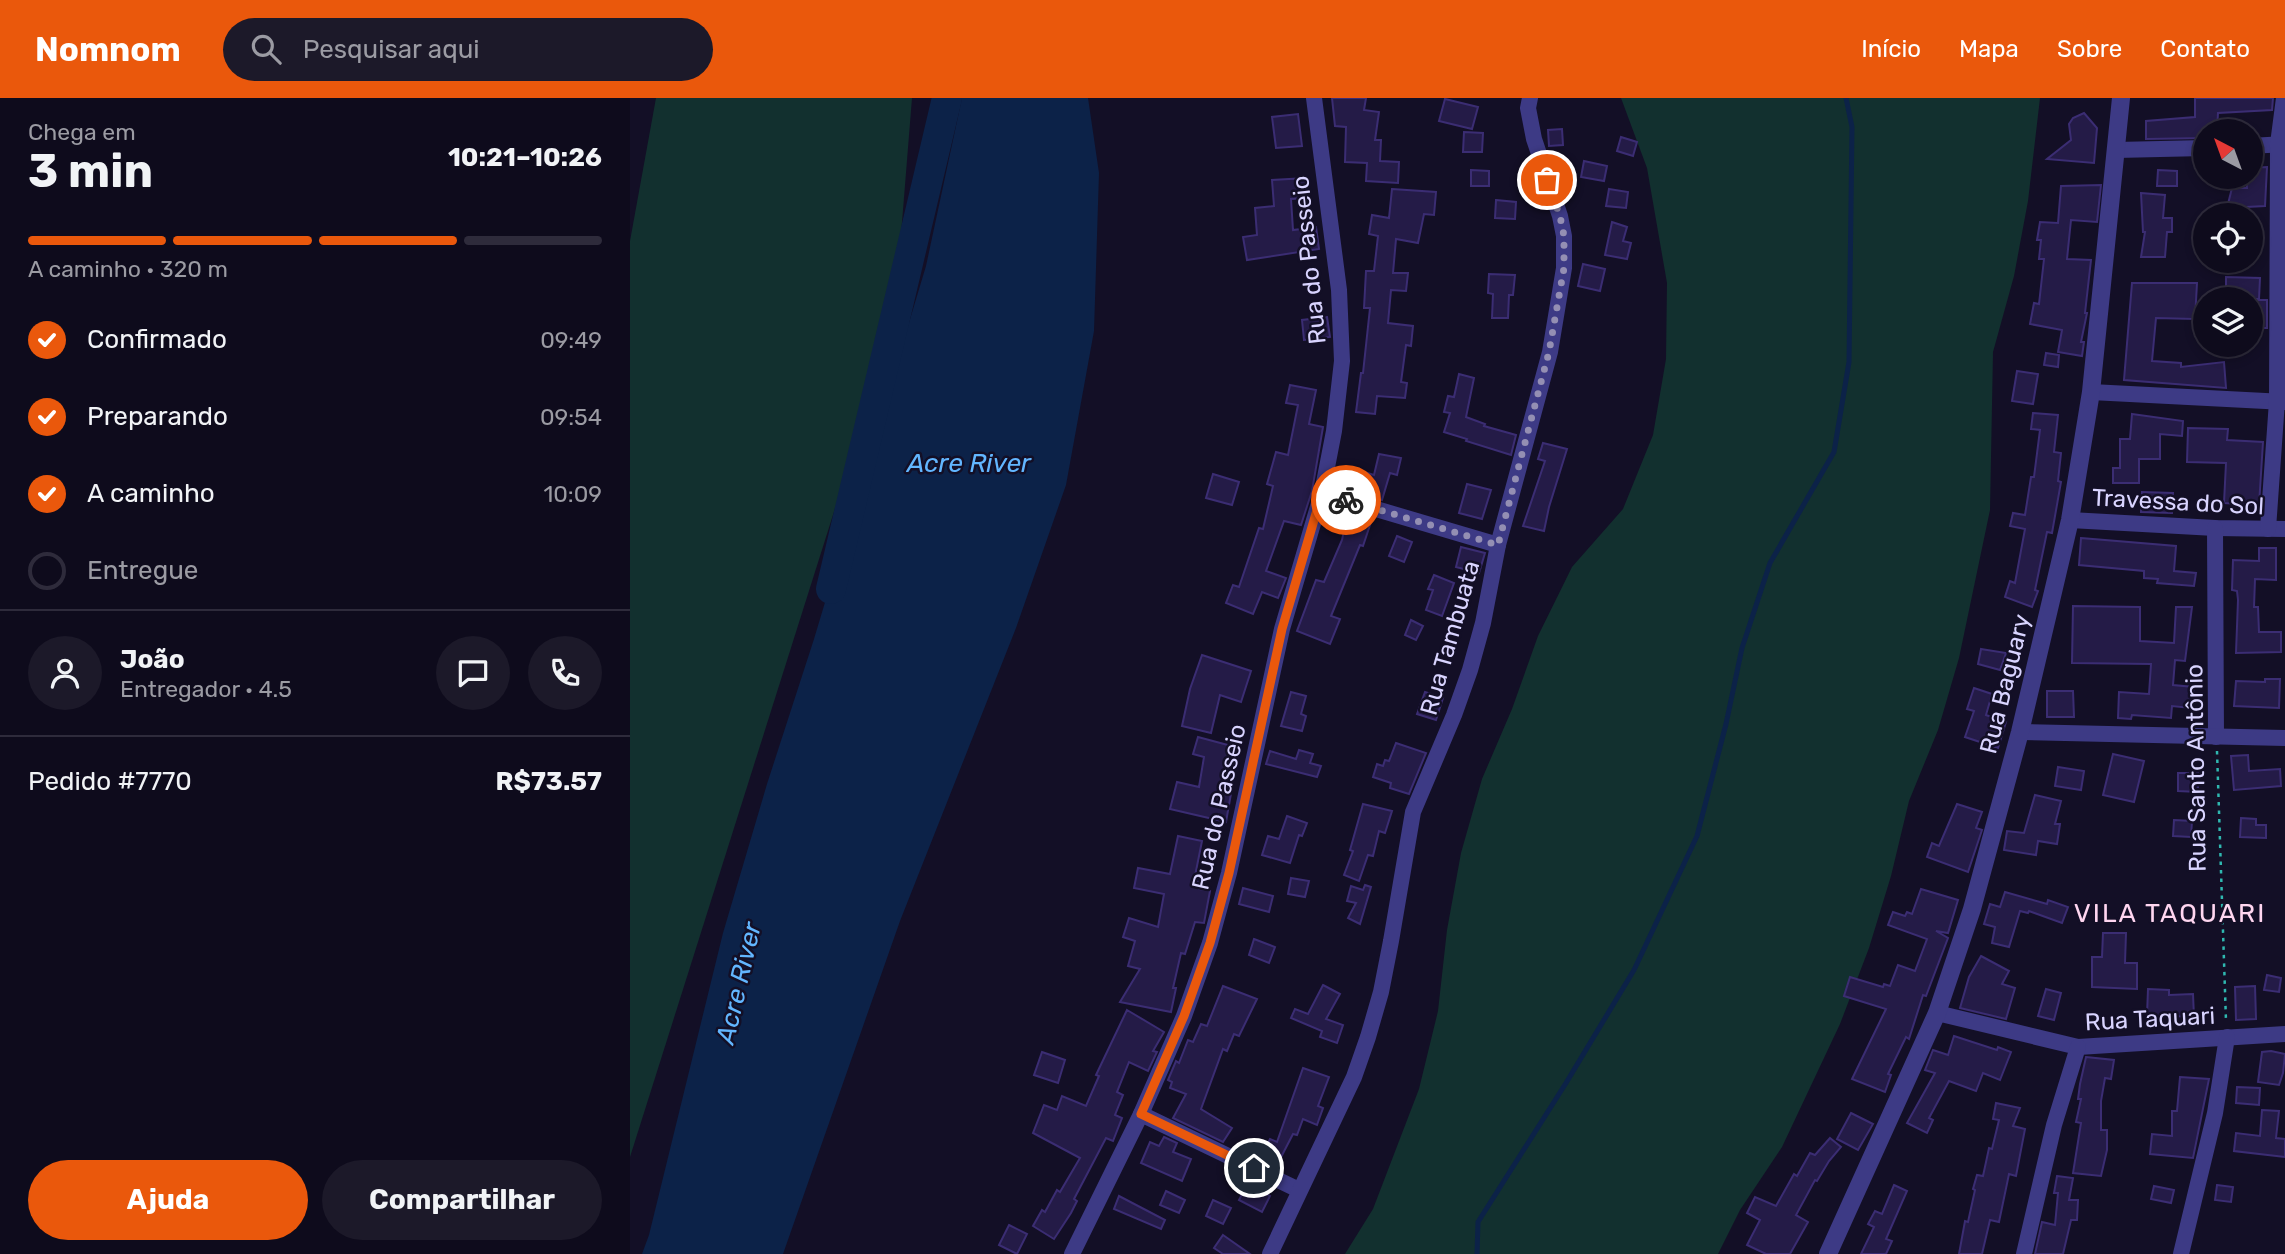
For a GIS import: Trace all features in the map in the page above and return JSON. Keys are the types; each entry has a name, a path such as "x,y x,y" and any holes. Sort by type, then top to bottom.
{"street":[{"name":"Rua do Passeio","path":"1072,1254 1141,1114 1184,1016 1210,943 1229,873 1282,629 1322,493 1335,430 1342,361 1339,290 1314,98"},
{"name":"Rua Tambuata","path":"1270,1254 1354,1077 1368,1037 1381,992 1413,812 1470,670 1483,623 1498,545 1549,352 1564,268 1564,236 1534,139 1528,108 1530,98"},
{"name":"Rua Baguary","path":"1828,1254 1937,1013 1972,909 2020,732 2070,520 2091,391 2122,98"},
{"path":"2268,529 2281,402 2281,144 2284,98"},
{"path":"2263,145 2281,144"},
{"path":"2116,150 2193,148"},
{"path":"2091,391 2281,402"},
{"path":"1322,493 1498,545"},
{"name":"Travessa do Sol","path":"2070,520 2285,529"},
{"name":"Rua Santo Antônio","path":"2215,528 2216,737"},
{"path":"2020,732 2285,738"},
{"name":"Rua Taquari","path":"1937,1013 2078,1047 2285,1034"},
{"path":"2181,1254 2215,1113 2227,1037"},
{"path":"2024,1254 2054,1125 2078,1047"},
{"path":"1141,1114 1299,1190"}],"path":[{"name":"Rua Santo Antônio","path":"2216,737 2227,1037"}],"green space":[{"path":"656,98 912,98 894,322 630,1157 630,241"},
{"path":"1621,98 2040,98 2028,201 2014,276 1993,352 1990,510 1959,658 1938,730 1909,801 1891,876 1869,948 1840,1024 1782,1147 1740,1210 1718,1254 1345,1254 1373,1209 1419,1089 1438,1011 1447,930 1461,853 1482,779 1512,709 1538,636 1572,567 1623,509 1653,435 1666,359 1667,283 1647,168"}],"water":[{"name":"Acre River","path":"962,98 1088,98 1099,173 1094,331 1066,485 1016,628 900,921 783,1254 642,1254 649,1235 723,933 926,266"}],"building":[{"path":"1332,98 1366,98 1364,110 1379,112 1375,140 1381,140 1380,161 1399,162 1398,183 1366,181 1367,163 1345,162 1346,127 1335,126"},
{"path":"2195,98 2273,98 2272,110 2218,113 2218,119 2193,119 2193,138 2146,139 2146,121 2195,117"},
{"path":"1445,99 1478,107 1472,129 1439,121"},
{"path":"2084,113 2097,128 2094,163 2047,159 2071,140 2069,124 2073,118"},
{"path":"1298,114 1302,146 1276,148 1272,117"},
{"path":"1562,129 1563,145 1549,146 1548,130"},
{"path":"1464,132 1483,133 1482,152 1463,152"},
{"path":"1621,137 1637,142 1633,156 1617,151"},
{"path":"1584,161 1607,166 1604,181 1581,177"},
{"path":"2263,167 2267,167 2265,206 2263,203 2228,203 2232,189 2263,189"},
{"path":"1471,170 1489,171 1489,186 1471,186"},
{"path":"2158,170 2177,171 2177,186 2157,186"},
{"path":"1306,178 1308,198 1291,199 1293,230 1316,227 1319,249 1247,260 1243,237 1257,235 1255,208 1274,206 1272,180"},
{"path":"2101,185 2097,222 2071,220 2067,259 2091,260 2087,313 2081,342 2084,342 2082,356 2058,352 2062,330 2030,324 2034,303 2039,304 2044,259 2039,259 2041,240 2037,240 2040,222 2058,223 2061,186"},
{"path":"1392,189 1436,192 1434,215 1424,214 1418,243 1396,239 1393,273 1408,273 1406,291 1391,290 1388,323 1413,326 1411,346 1406,345 1401,382 1407,383 1405,398 1377,396 1375,414 1356,412 1370,308 1364,308 1366,271 1374,271 1378,236 1369,234 1372,215 1389,218"},
{"path":"1609,189 1628,192 1626,208 1606,206"},
{"path":"2141,193 2165,195 2163,218 2172,218 2172,232 2167,232 2165,257 2141,257 2145,232"},
{"path":"1496,200 1516,202 1515,219 1495,218"},
{"path":"1612,222 1627,227 1623,241 1631,243 1627,259 1605,255"},
{"path":"1583,264 1605,269 1600,291 1578,286"},
{"path":"1489,274 1515,275 1513,295 1509,295 1508,318 1492,318 1493,294 1488,293"},
{"path":"2226,277 2260,278 2260,287 2226,287"},
{"path":"2132,283 2197,283 2197,287 2193,287 2193,319 2156,318 2152,361 2181,363 2181,367 2224,362 2226,388 2124,380"},
{"path":"2263,300 2267,300 2267,328 2263,328"},
{"path":"1327,317 1330,337 1304,340 1302,320"},
{"path":"2046,353 2059,355 2058,367 2044,365"},
{"path":"2017,371 2038,374 2033,404 2012,401"},
{"path":"1459,374 1474,378 1466,417 1485,424 1484,426 1516,435 1511,455 1444,432 1450,413 1444,412 1448,396 1454,397"},
{"path":"1290,385 1316,390 1309,424 1323,427 1312,491 1301,525 1284,521 1266,571 1286,578 1278,598 1262,592 1253,614 1226,603 1233,585 1239,587 1259,528 1263,529 1273,486 1267,484 1276,452 1288,455 1298,405 1286,403"},
{"path":"2033,413 2058,415 2054,452 2061,453 2058,481 2061,482 2052,533 2047,532 2035,590 2038,591 2032,607 2005,597 2010,581 2015,583 2025,529 2010,526 2013,513 2025,515 2031,477 2034,477 2040,430 2031,429"},
{"path":"2132,414 2183,421 2182,436 2160,434 2160,459 2139,459 2139,483 2113,483 2113,468 2120,468 2120,439 2130,439"},
{"path":"2188,428 2228,429 2227,440 2263,442 2259,505 2224,503 2226,463 2187,462"},
{"path":"1543,443 1567,449 1544,531 1523,526 1545,461 1538,459"},
{"path":"1379,454 1401,458 1397,475 1390,473 1382,500 1354,492 1361,471 1374,475"},
{"path":"1213,474 1239,482 1232,505 1206,498"},
{"path":"1467,484 1491,490 1482,519 1459,513"},
{"path":"2142,492 2173,493 2172,513 2141,512"},
{"path":"1348,512 1372,519 1363,546 1360,545 1331,616 1340,619 1330,644 1297,631 1316,580 1324,582 1342,540"},
{"path":"1397,536 1412,542 1404,562 1389,556"},
{"path":"2081,538 2176,546 2174,571 2196,573 2194,586 2157,583 2158,579 2144,578 2144,571 2079,565"},
{"path":"1461,547 1485,553 1479,573 1456,567"},
{"path":"2259,548 2276,548 2276,580 2255,579 2254,607 2258,607 2259,632 2281,632 2281,652 2236,653 2238,600 2237,591 2232,590 2233,560 2259,561"},
{"path":"1434,575 1454,583 1442,616 1426,610 1433,590 1428,589"},
{"path":"2073,606 2140,607 2140,641 2174,643 2176,607 2192,607 2185,661 2175,660 2173,685 2194,687 2191,708 2172,706 2171,718 2132,715 2131,719 2118,718 2119,692 2149,694 2151,664 2072,663"},
{"path":"1411,620 1423,626 1416,640 1405,635"},
{"path":"1981,649 2006,653 2000,670 1978,664"},
{"path":"1202,655 1251,671 1241,702 1220,695 1211,733 1182,726 1190,689"},
{"path":"2265,679 2280,679 2279,708 2234,706 2236,681 2265,682"},
{"path":"1974,688 1992,694 1986,715 2006,722 1998,748 1965,737 1974,711 1967,709"},
{"path":"2047,691 2073,691 2074,717 2047,717"},
{"path":"1291,692 1306,696 1301,714 1306,716 1302,731 1281,726"},
{"path":"1425,692 1443,698 1436,720 1417,714"},
{"path":"1198,737 1239,748 1226,822 1170,809 1177,782 1199,787 1204,757 1193,754"},
{"path":"1396,743 1426,753 1409,794 1390,788 1391,783 1373,777 1377,764 1383,766 1385,760 1389,761"},
{"path":"1299,750 1313,754 1310,763 1321,766 1317,777 1266,764 1270,751 1296,759"},
{"path":"2113,754 2144,761 2134,802 2103,795"},
{"path":"2248,755 2249,771 2280,769 2281,786 2234,790 2231,756"},
{"path":"2058,767 2084,771 2081,790 2055,786"},
{"path":"2178,773 2198,773 2198,792 2178,791"},
{"path":"2035,795 2061,801 2055,824 2060,824 2057,844 2038,841 2036,855 2004,850 2007,831 2024,833"},
{"path":"1363,804 1392,811 1385,833 1379,831 1373,856 1368,855 1359,881 1344,875 1353,851 1350,850"},
{"path":"1957,804 1982,812 1976,828 1982,830 1968,872 1927,857 1932,843 1939,846"},
{"path":"1287,816 1307,823 1302,836 1299,835 1290,863 1262,855 1268,836 1279,839"},
{"path":"2241,818 2256,819 2256,825 2266,825 2266,838 2240,837"},
{"path":"2174,820 2192,821 2191,837 2173,836"},
{"path":"1178,836 1202,841 1194,881 1200,882 1199,889 1210,891 1204,923 1195,922 1185,954 1181,953 1171,1012 1120,1002 1140,969 1128,966 1135,941 1123,937 1129,918 1158,927 1164,894 1134,888 1138,868 1170,874"},
{"path":"1291,878 1309,881 1305,897 1288,894"},
{"path":"1365,885 1371,887 1360,924 1348,918 1356,903 1347,901 1351,886 1363,890"},
{"path":"1243,888 1273,896 1269,912 1239,904"},
{"path":"1921,889 1958,900 1948,933 1936,931 1948,938 1926,996 1923,995 1909,1039 1906,1037 1888,1074 1891,1075 1885,1092 1852,1079 1886,1009 1844,996 1850,977 1883,987 1884,984 1890,986 1898,965 1915,971 1927,939 1888,925 1893,912 1905,916 1907,912 1912,914"},
{"path":"2005,892 2047,904 2048,900 2068,907 2062,923 2029,911 2020,911 2009,947 1992,943 1995,927 1984,924 1990,904 2000,907"},
{"path":"2103,933 2126,933 2125,963 2137,963 2137,989 2092,987 2092,957 2102,957"},
{"path":"1254,939 1275,947 1269,963 1249,955"},
{"path":"1981,956 2009,971 2002,984 2015,988 2006,1019 1960,1008 1969,977"},
{"path":"2267,975 2281,978 2279,992 2264,990"},
{"path":"1323,985 1340,994 1326,1019 1343,1025 1337,1043 1320,1037 1322,1031 1291,1018 1295,1009 1308,1014"},
{"path":"1223,986 1257,999 1239,1036 1234,1034 1227,1051 1223,1049 1201,1109 1232,1128 1223,1142 1173,1118 1186,1094 1170,1088 1172,1082 1168,1080 1176,1061 1179,1063 1188,1040 1193,1042 1201,1024 1207,1026"},
{"path":"2255,986 2256,1019 2236,1020 2235,987"},
{"path":"2046,989 2061,993 2054,1020 2038,1016"},
{"path":"2148,989 2169,990 2169,995 2193,994 2194,1017 2147,1015"},
{"path":"1127,1010 1164,1032 1153,1051 1157,1052 1148,1071 1129,1062 1117,1092 1123,1095 1115,1115 1122,1118 1113,1141 1106,1138 1074,1199 1077,1201 1071,1213 1054,1239 1033,1226 1042,1210 1045,1212 1057,1190 1060,1192 1080,1158 1033,1133 1044,1105 1057,1110 1062,1096 1086,1106 1099,1076 1096,1075"},
{"path":"1954,1036 2011,1052 2000,1080 1983,1073 1976,1091 1949,1081 1929,1118 1933,1120 1927,1133 1907,1123 1935,1073 1925,1070 1933,1050 1948,1055"},
{"path":"1042,1052 1065,1060 1058,1083 1034,1075"},
{"path":"2262,1052 2285,1054 2279,1085 2258,1082"},
{"path":"2086,1057 2114,1060 2111,1079 2105,1078 2101,1101 2101,1130 2107,1130 2107,1150 2101,1176 2073,1173 2081,1123 2076,1122 2081,1099 2078,1099"},
{"path":"1303,1068 1329,1077 1318,1106 1323,1108 1317,1125 1303,1119 1297,1135 1293,1134 1278,1163 1263,1153 1270,1139 1277,1142"},
{"path":"2180,1077 2209,1079 2193,1158 2150,1154 2152,1134 2172,1136 2172,1111 2177,1111"},
{"path":"2237,1087 2260,1088 2259,1105 2236,1103"},
{"path":"1996,1103 2020,1108 2013,1126 2025,1129 2016,1176 2009,1174 1999,1222 1990,1220 1982,1254 1959,1254 1977,1175 1983,1176 1989,1148 1992,1149 1999,1120 1993,1119"},
{"path":"2262,1110 2279,1111 2276,1138 2285,1139 2285,1157 2234,1151 2236,1133 2260,1136"},
{"path":"1851,1113 1873,1124 1858,1150 1837,1139"},
{"path":"1164,1137 1177,1143 1173,1152 1191,1159 1182,1181 1141,1163 1150,1142 1159,1146"},
{"path":"1830,1138 1841,1147 1817,1181 1815,1180 1796,1215 1808,1222 1790,1254 1766,1254 1747,1245 1760,1220 1747,1213 1755,1197 1776,1206 1794,1174 1797,1176 1810,1153 1815,1155"},
{"path":"2057,1176 2073,1178 2069,1200 2078,1200 2077,1220 2071,1220 2063,1254 2035,1254 2042,1222 2055,1225 2058,1193 2054,1193"},
{"path":"1247,1184 1270,1196 1262,1212 1239,1200"},
{"path":"1894,1185 1907,1191 1886,1239 1892,1241 1886,1254 1861,1254 1874,1227 1868,1224 1875,1211 1882,1214"},
{"path":"2217,1185 2233,1187 2231,1202 2215,1200"},
{"path":"2154,1186 2174,1190 2171,1203 2151,1199"},
{"path":"1166,1191 1185,1200 1179,1213 1160,1205"},
{"path":"1119,1196 1165,1220 1161,1229 1114,1209"},
{"path":"1213,1200 1231,1208 1223,1224 1206,1216"},
{"path":"1009,1225 1027,1234 1017,1254 999,1245"},
{"path":"1223,1235 1250,1254 1223,1254 1214,1248"}],"waterway":[{"name":"Acre River","path":"831,589 947,98"},
{"path":"1477,1254 1478,1222 1634,970 1697,836 1726,724 1742,648 1770,563 1834,452 1849,362 1852,127 1846,98"}],"way so far":[{"path":"1346,500 1498,545 1549,352 1564,268 1564,236 1547,180"}],"district":[{"name":"VILA TAQUARI","path":"2170,913"}],"route":[{"path":"1254,1168 1141,1114 1184,1016 1210,943 1229,873 1282,629 1322,493 1346,500"}]}
